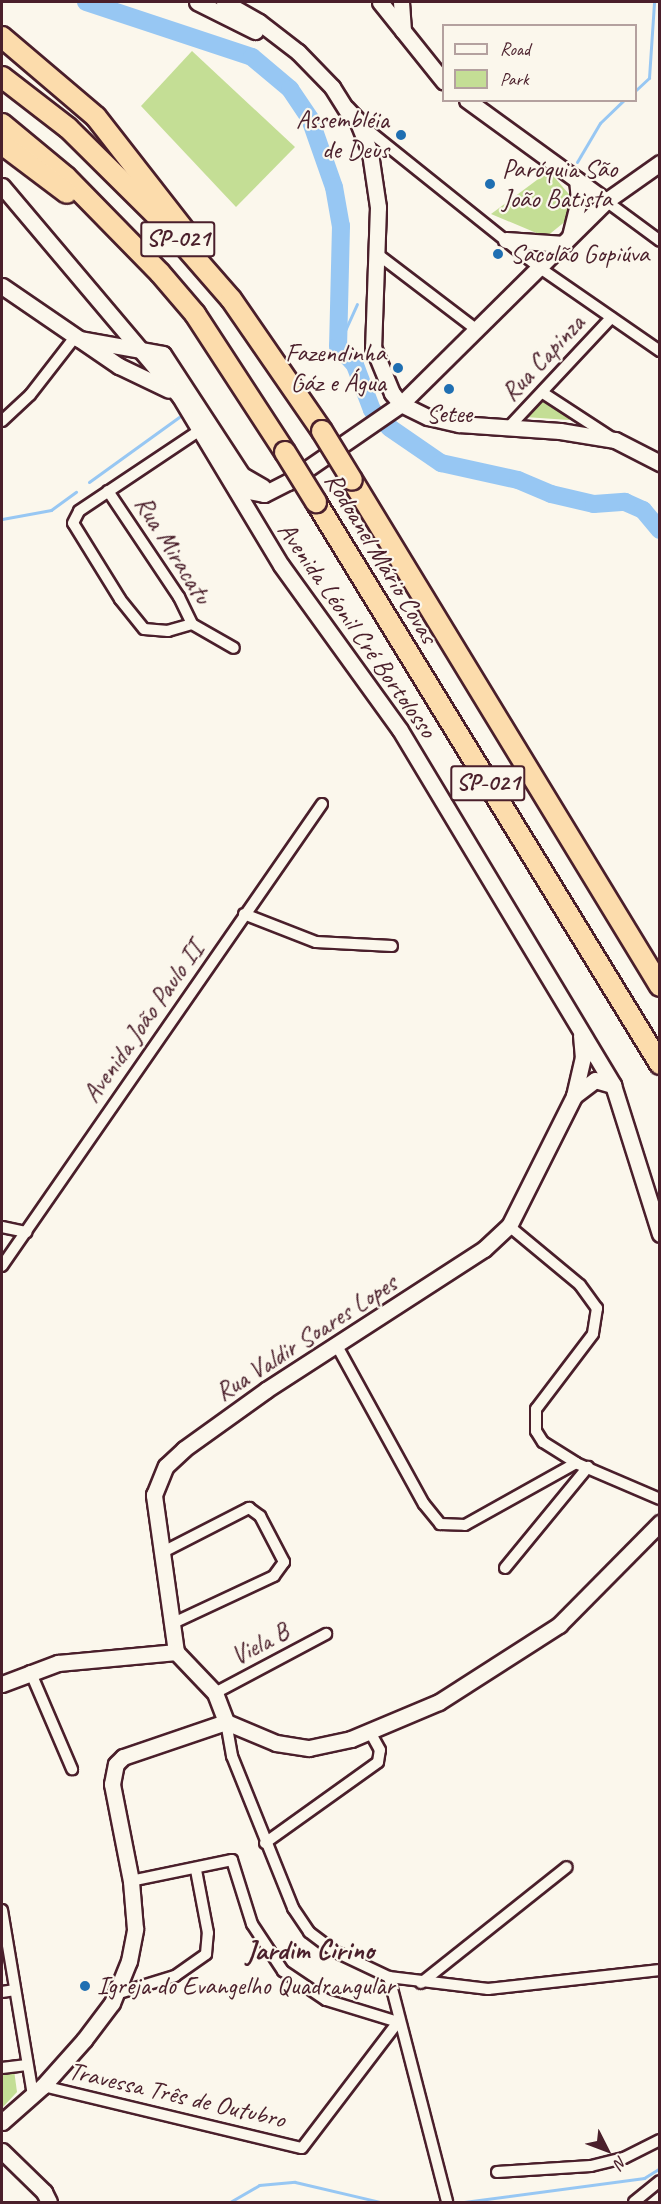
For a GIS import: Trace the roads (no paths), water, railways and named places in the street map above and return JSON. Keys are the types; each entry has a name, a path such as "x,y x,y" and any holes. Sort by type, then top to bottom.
{"highway":[{"path":"2,37 96,117 167,204 231,299"},
{"name":"Rodoanel Mário Covas","path":"2,76 109,167 231,299 322,431 660,986"},
{"name":"Rodoanel Mário Covas","path":"2,124 66,177 129,239 195,314 285,452 660,1064"},
{"path":"2,144 129,239"}],"main road":[{"path":"197,2 275,42 322,77"},
{"path":"224,2 259,22"},
{"path":"235,2 322,77 352,114 370,155 378,207 373,347 380,373 401,404 445,421 615,440 660,463"},
{"path":"381,3 393,6 400,2 403,31"},
{"path":"381,3 442,80"},
{"path":"470,102 606,201"},
{"path":"223,472 237,485 256,494 288,482 401,404 606,201 660,163"},
{"path":"567,242 579,201 577,180"},
{"name":"Avenida Léonil Cré Bortolosso","path":"4,189 180,397 280,565 400,730 581,1029 612,1085 660,1234"},
{"path":"506,240 567,242"},
{"path":"2,286 77,338 180,397"},
{"path":"77,338 143,352 156,351 170,361 250,482 265,487 288,482"},
{"path":"141,375 134,363 143,352"},
{"name":"Rua Valdir Soares Lopes","path":"176,1652 154,1495 166,1466 184,1449 266,1390 484,1249 509,1226 574,1096 583,1058 581,1029"},
{"path":"574,1096 589,1082 612,1085"},
{"path":"2,2122 38,2091 84,2040 116,1994 134,1944 131,1881 112,1784 116,1764 135,1750 226,1722 296,1748 329,1745 370,1732 455,1694 532,1645 588,1599 660,1523"},
{"path":"2,1684 30,1671 58,1663 176,1652 215,1693 226,1722"},
{"path":"2,2151 44,2192 50,2202"}],"street":[{"path":"352,114 387,146 540,268 660,351"},
{"path":"370,155 387,146"},
{"path":"606,201 660,241"},
{"path":"376,253 477,330"},
{"name":"Rua Capinza","path":"508,428 611,318"},
{"path":"2,421 30,395 77,338"},
{"path":"543,393 615,440"},
{"path":"192,624 168,631 144,629 78,536 73,523 75,514 200,430"},
{"name":"Rua Miracatu","path":"108,491 179,597 192,624 234,648"},
{"name":"Avenida João Paulo II","path":"2,1266 322,804"},
{"path":"244,914 316,942 392,946"},
{"path":"509,1226 580,1285 597,1308 593,1334 542,1398 534,1421 543,1442 576,1463 660,1499"},
{"path":"2,1227 26,1232"},
{"path":"337,1346 424,1504 440,1524 465,1525 576,1463"},
{"path":"505,1569 588,1467"},
{"path":"163,1552 244,1509 253,1509 260,1516 283,1557 280,1571 173,1623"},
{"name":"Viela B","path":"215,1693 326,1634"},
{"path":"30,1671 72,1769"},
{"path":"226,1722 232,1756 293,1908 309,1932 336,1952 389,1977 421,1983 488,1989 660,1970"},
{"path":"265,1843 378,1762 380,1750 370,1732"},
{"path":"131,1881 196,1870 232,1860 252,1924 278,1966 326,2000 398,2022"},
{"path":"421,1983 567,1867"},
{"path":"116,1994 175,1976 206,1954 208,1933 196,1870"},
{"path":"2,1910 27,2065 38,2091"},
{"path":"389,1977 398,2022 447,2202"},
{"path":"2,1992 15,1990"},
{"name":"Travessa Três de Outubro","path":"38,2091 302,2148 398,2022"},
{"path":"2,2068 27,2065"},
{"path":"496,2172 591,2166 624,2158 660,2140"},
{"path":"633,2202 660,2181"}],"waterway":[{"path":"86,2 252,57 290,89 310,119 334,187 341,226 338,346 355,365 372,410 390,428 441,463 518,480 551,494 594,504 625,502 643,510 660,530"},
{"path":"637,89 649,78 654,2"},
{"path":"577,162 600,123 622,102"},
{"path":"338,346 357,304"},
{"path":"89,482 179,417"},
{"path":"2,519 51,510 76,492"},
{"path":"464,2202 644,2178 660,2168"},
{"path":"230,2202 259,2185 295,2182 380,2202"}],"place":[{"name":"Assembléia de Deus","path":"401,135"},
{"name":"Paróquia São João Batista","path":"490,184"},
{"name":"Sacolão Gopiúva","path":"498,254"},
{"name":"Fazendinha Gáz e Água","path":"398,368"},
{"name":"Setee","path":"449,389"},
{"name":"Igreja do Evangelho Quadrangular","path":"85,1986"}],"district":[{"name":"Jardim Cirino","path":"310,1950"}]}
